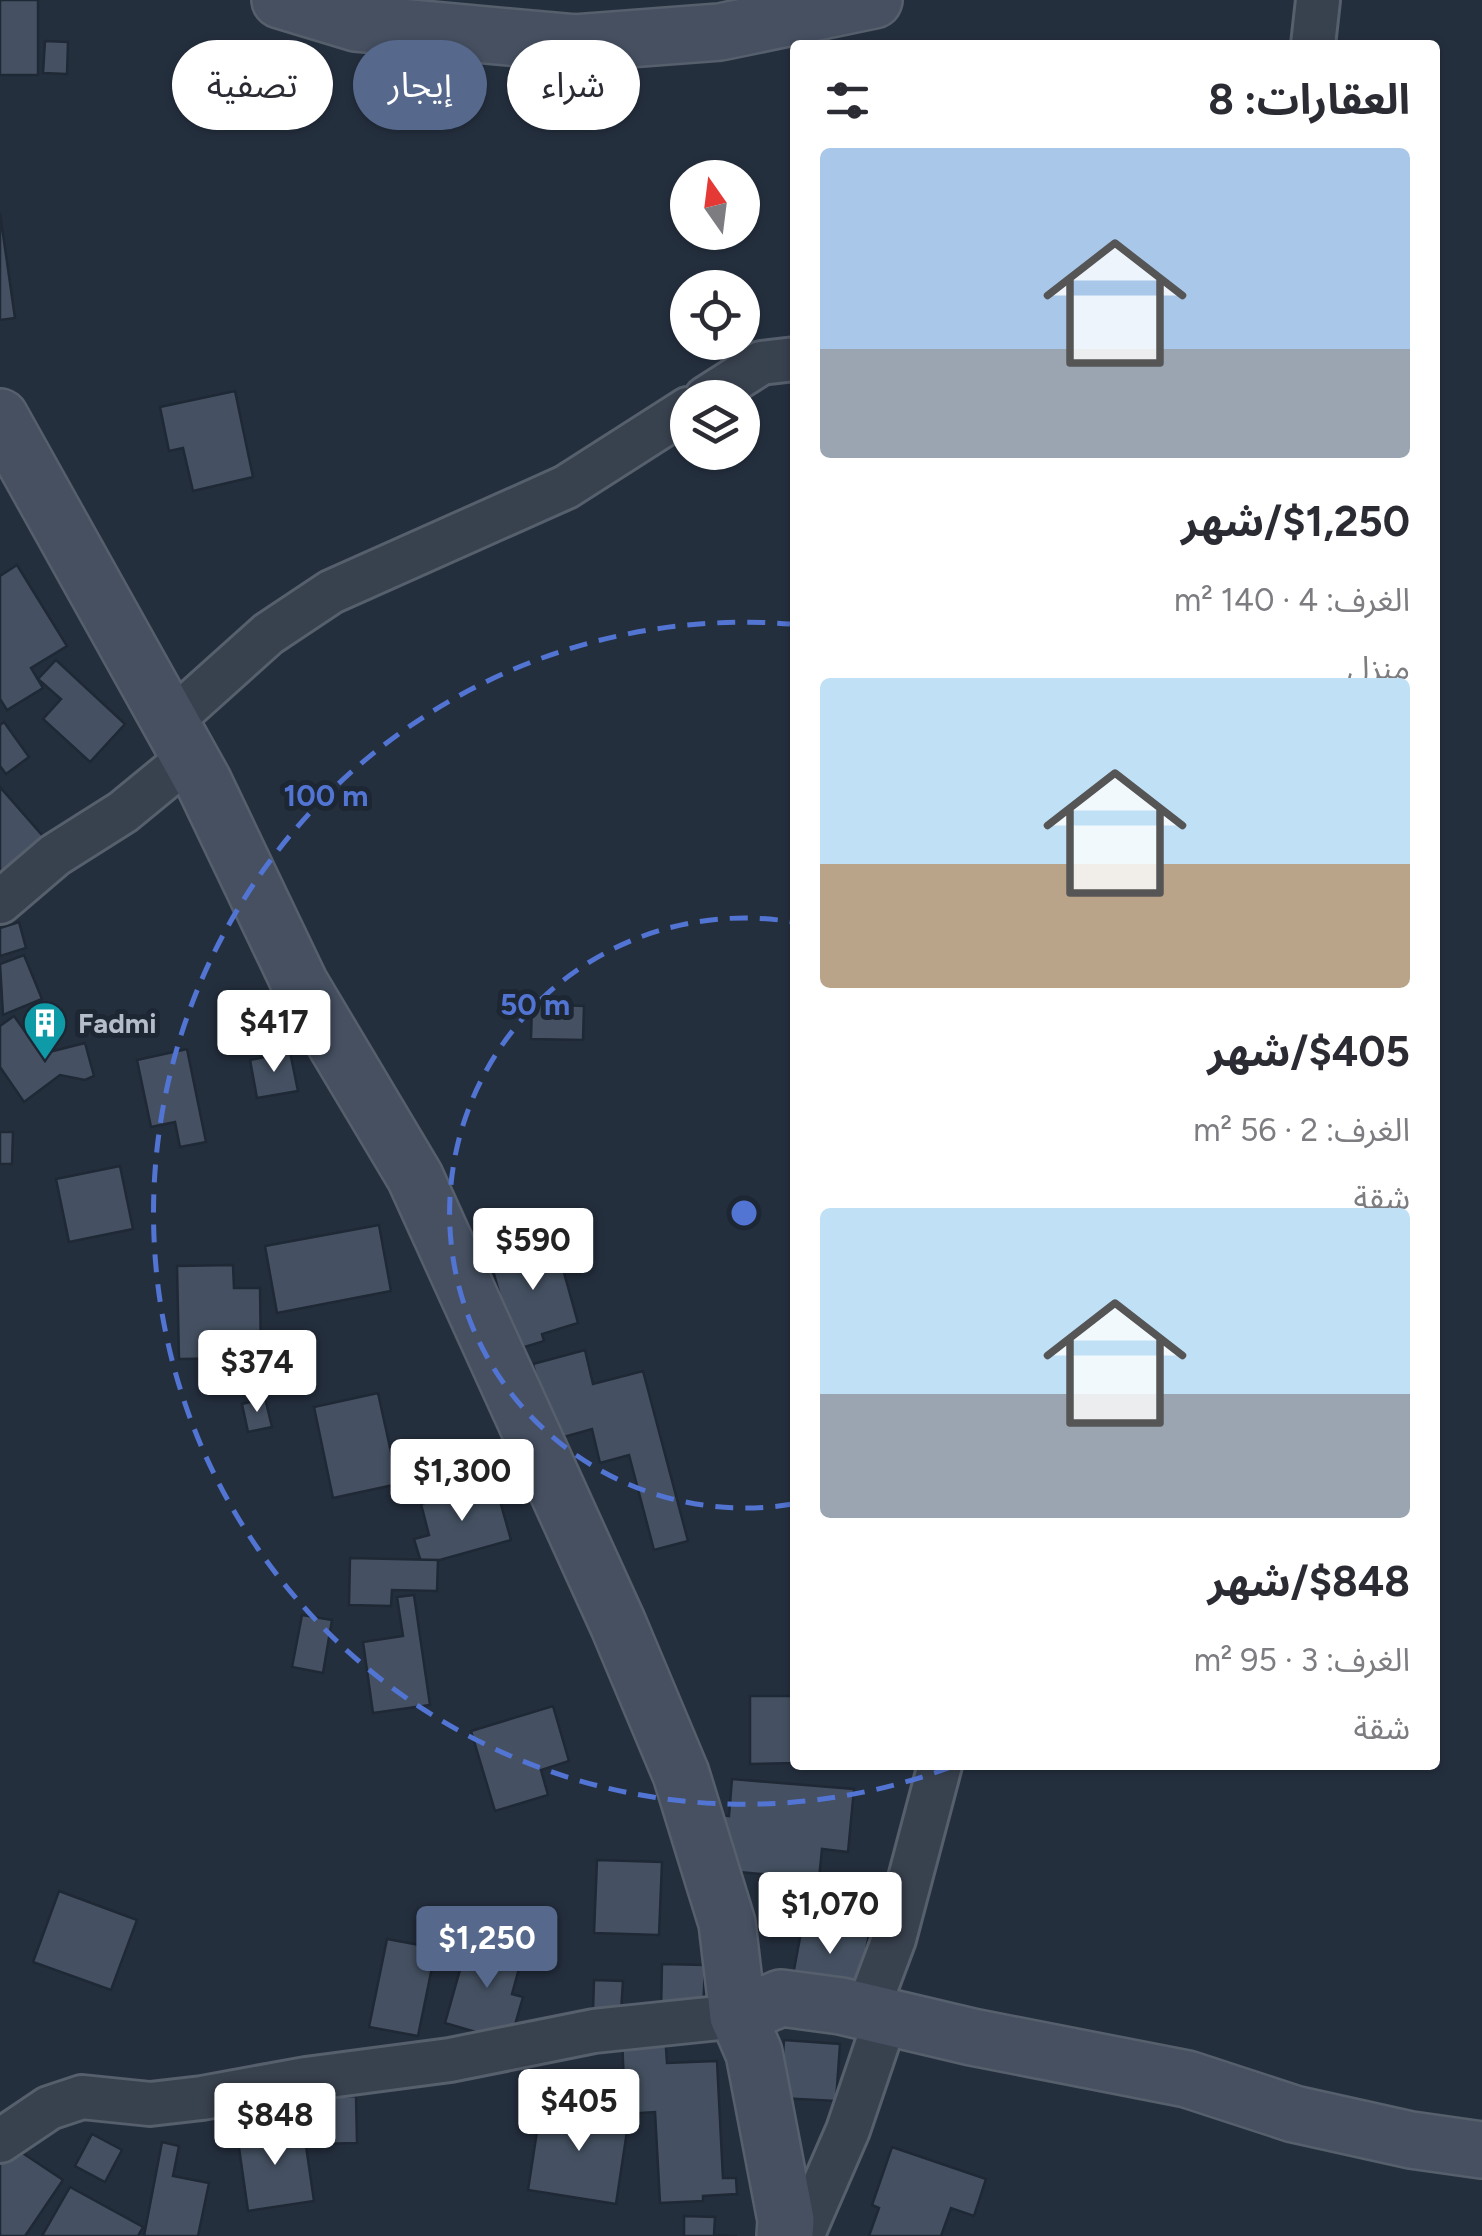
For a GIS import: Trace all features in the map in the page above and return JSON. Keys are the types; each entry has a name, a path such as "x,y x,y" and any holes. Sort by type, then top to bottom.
{"street":[{"path":"280,0 356,23 574,43 720,32 874,0"},
{"path":"1314,40 1318,0"},
{"path":"734,380 761,363 790,360"},
{"path":"0,417 180,740 300,984 415,1176 618,1624 682,1774 727,1922 738,2016 754,2053 786,2220 785,2236"},
{"path":"0,902 56,856 123,812 268,634 331,592 566,487 670,420"},
{"path":"802,2236 848,2130 939,1770"},
{"path":"0,2141 49,2108 82,2097 150,2104 202,2098 306,2079 450,2060 594,2031 738,2016 781,1998 877,2013 972,2037 1188,2079 1294,2114 1411,2140 1482,2150"}],"building":[{"path":"0,0 38,0 38,75 0,75"},
{"path":"45,41 68,42 67,74 43,73"},
{"path":"0,213 15,318 0,320"},
{"path":"235,391 253,477 193,491 183,448 169,451 160,407"},
{"path":"17,565 67,646 31,668 43,688 7,710 0,699 0,576"},
{"path":"56,660 125,724 90,762 43,719 61,699 38,679"},
{"path":"4,722 29,757 6,774 0,766 0,725"},
{"path":"0,787 48,842 0,894"},
{"path":"19,922 26,948 0,956 0,928"},
{"path":"24,955 42,999 3,1015 0,964"},
{"path":"532,1004 584,1006 583,1040 531,1039"},
{"name":"Fadmi","path":"14,1016 41,1054 85,1043 94,1076 85,1080 60,1075 24,1102 0,1067 0,1026"},
{"path":"187,1049 206,1142 180,1147 175,1122 151,1127 137,1060"},
{"path":"290,1052 298,1091 257,1098 250,1060"},
{"path":"0,1132 13,1132 12,1164 0,1164"},
{"path":"120,1166 133,1229 69,1242 56,1179"},
{"path":"379,1225 391,1291 277,1313 265,1246"},
{"path":"549,1238 558,1270 563,1269 578,1323 542,1334 544,1341 515,1350 489,1256"},
{"path":"233,1265 234,1288 260,1288 261,1358 179,1359 177,1266"},
{"path":"585,1350 593,1384 643,1371 688,1541 654,1550 629,1455 600,1463 592,1429 553,1440 533,1364"},
{"path":"378,1393 398,1484 333,1498 314,1407"},
{"path":"265,1398 272,1427 248,1432 242,1404"},
{"path":"495,1483 511,1540 422,1565 414,1539 429,1535 421,1504"},
{"path":"350,1558 438,1560 437,1591 392,1590 391,1606 349,1605"},
{"path":"414,1595 430,1705 373,1713 363,1642 403,1636 397,1597"},
{"path":"302,1615 332,1620 323,1673 292,1667"},
{"path":"750,1696 790,1696 790,1763 750,1764"},
{"path":"553,1706 569,1761 541,1770 548,1795 495,1811 471,1731"},
{"path":"732,1779 854,1789 848,1852 822,1849 819,1879 716,1870 721,1815 729,1816"},
{"path":"597,1860 662,1862 659,1935 594,1933"},
{"path":"59,1891 137,1920 111,1990 33,1962"},
{"path":"805,1911 871,1924 856,2003 790,1991"},
{"path":"469,1938 523,1954 512,1994 523,1997 510,2042 445,2023"},
{"path":"387,1939 436,1948 418,2036 369,2027"},
{"path":"662,1964 705,1965 703,2013 661,2012"},
{"path":"594,1980 623,1981 621,2012 593,2011"},
{"path":"665,2033 667,2063 717,2061 723,2178 736,2178 737,2194 703,2196 703,2201 660,2203 655,2112 625,2114 622,2035"},
{"path":"784,2040 840,2044 836,2101 780,2098"},
{"path":"356,2096 357,2143 317,2144 315,2097"},
{"path":"541,2105 629,2118 616,2204 528,2190"},
{"path":"303,2125 314,2201 248,2211 237,2134"},
{"path":"92,2134 122,2150 105,2182 75,2166"},
{"path":"162,2142 179,2146 173,2176 209,2183 198,2236 144,2236"},
{"path":"9,2144 63,2180 25,2236 0,2236 0,2158"},
{"path":"892,2147 986,2179 974,2216 951,2208 941,2236 869,2236 879,2208 872,2205"},
{"path":"70,2187 143,2227 138,2236 42,2236"},
{"path":"684,2216 715,2217 714,2235 737,2236 684,2236"}],"place":[{"name":"Fadmi","path":"45,1061"}]}
